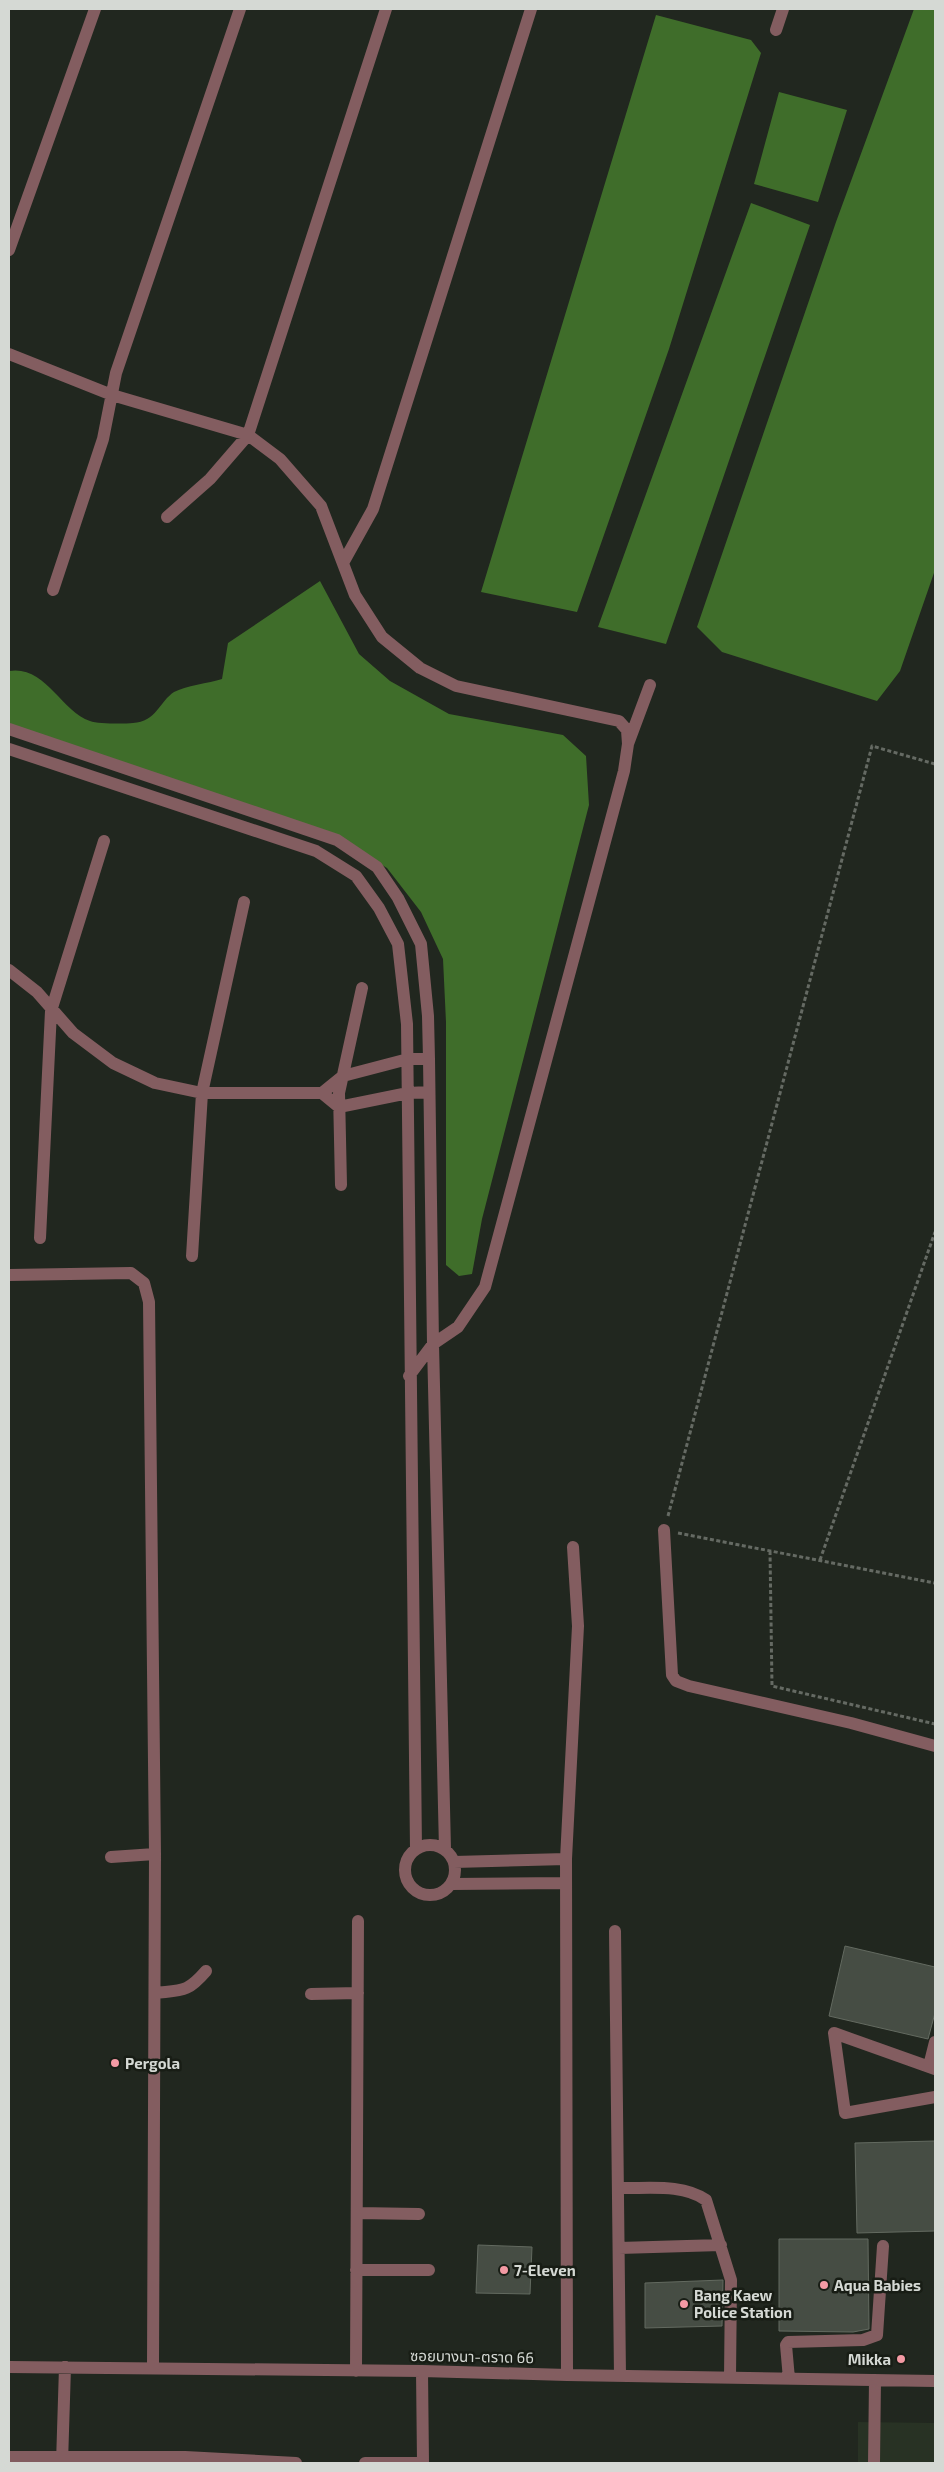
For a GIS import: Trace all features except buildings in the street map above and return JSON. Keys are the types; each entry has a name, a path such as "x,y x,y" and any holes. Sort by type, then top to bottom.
{"street":[{"path":"9,250 95,9"},
{"path":"53,590 103,438 116,373 240,9"},
{"path":"167,517 210,479 248,436 386,9"},
{"path":"343,563 373,510 532,9"},
{"path":"776,30 783,9"},
{"path":"9,354 112,395 248,436 280,459 321,506 355,595 382,637 420,668 456,686 619,721 627,730 628,744"},
{"path":"410,1376 433,1344 458,1327 485,1287 624,771 628,744 650,685"},
{"path":"9,729 337,840 377,866 398,898 421,944 430,1059 433,1344 445,1849 454,1862 455,1873 451,1884 444,1891 426,1895 416,1891 406,1875 405,1865 409,1856 416,1849 430,1844 445,1849"},
{"path":"9,749 316,851 356,876 380,908 398,944 407,1024 408,1058 416,1849"},
{"path":"147,795 149,776"},
{"path":"40,1238 51,1011 104,842"},
{"path":"192,1256 202,1093 244,902"},
{"path":"9,970 37,992 51,1011 73,1032 113,1063 155,1083 202,1093 322,1093 340,1107 408,1093 430,1092"},
{"path":"341,1185 339,1093 362,988"},
{"path":"407,1024 428,1024"},
{"path":"322,1093 343,1076 408,1058 430,1059"},
{"path":"9,1275 131,1273 144,1283 149,1302 155,1854 152,2368"},
{"path":"664,1530 672,1675 676,1681 689,1686 852,1722 935,1746"},
{"path":"567,2375 566,1858 578,1626 573,1547"},
{"path":"111,1857 155,1854"},
{"path":"454,1862 566,1858"},
{"path":"451,1884 566,1883"},
{"path":"356,2371 358,1921"},
{"path":"615,1931 620,2376"},
{"path":"155,1993 184,1991 197,1982 206,1971"},
{"path":"311,1994 358,1993"},
{"path":"935,2042 932,2068 834,2033 845,2113 935,2097"},
{"path":"618,2188 682,2190 696,2193 706,2200 731,2280 730,2378"},
{"path":"357,2212 418,2214"},
{"path":"619,2248 720,2245"},
{"path":"789,2378 786,2345 788,2342 863,2340 876,2335 883,2246"},
{"path":"356,2270 429,2270"},
{"name":"ซอยบางนา-ตราด 66","path":"9,2366 422,2371 935,2381"},
{"path":"62,2460 65,2367"},
{"path":"365,2463 423,2463 422,2371"},
{"path":"874,2463 875,2380"},
{"path":"9,2457 62,2460 185,2460 296,2463"}],"path":[{"path":"935,764 872,746 664,1530 935,1583"},
{"path":"820,1560 935,1232"},
{"path":"770,1551 772,1686 935,1724"}],"shaded area":[{"path":"914,9 935,9 935,570 900,671 877,701 722,652 697,627 836,222"},
{"path":"656,15 751,40 761,53 669,349 577,612 481,592"},
{"path":"779,92 847,110 818,202 754,184"},
{"path":"751,203 810,225 666,644 598,627"},
{"path":"320,581 359,654 390,681 449,714 563,735 586,756 589,805 482,1219 472,1274 459,1276 446,1265 446,1022 443,959 421,912 387,868 340,840 9,726 9,671 22,671 33,675 70,708 90,721 124,724 141,722 152,715 174,692 222,679 228,643"},
{"path":"858,2422 935,2423 935,2463 858,2463"}],"place":[{"name":"Pergola","path":"115,2063"},
{"name":"7-Eleven","path":"504,2270"},
{"name":"Aqua Babies","path":"824,2285"},
{"name":"Bang Kaew Police Station","path":"684,2304"},
{"name":"Mikka","path":"901,2359"}]}
